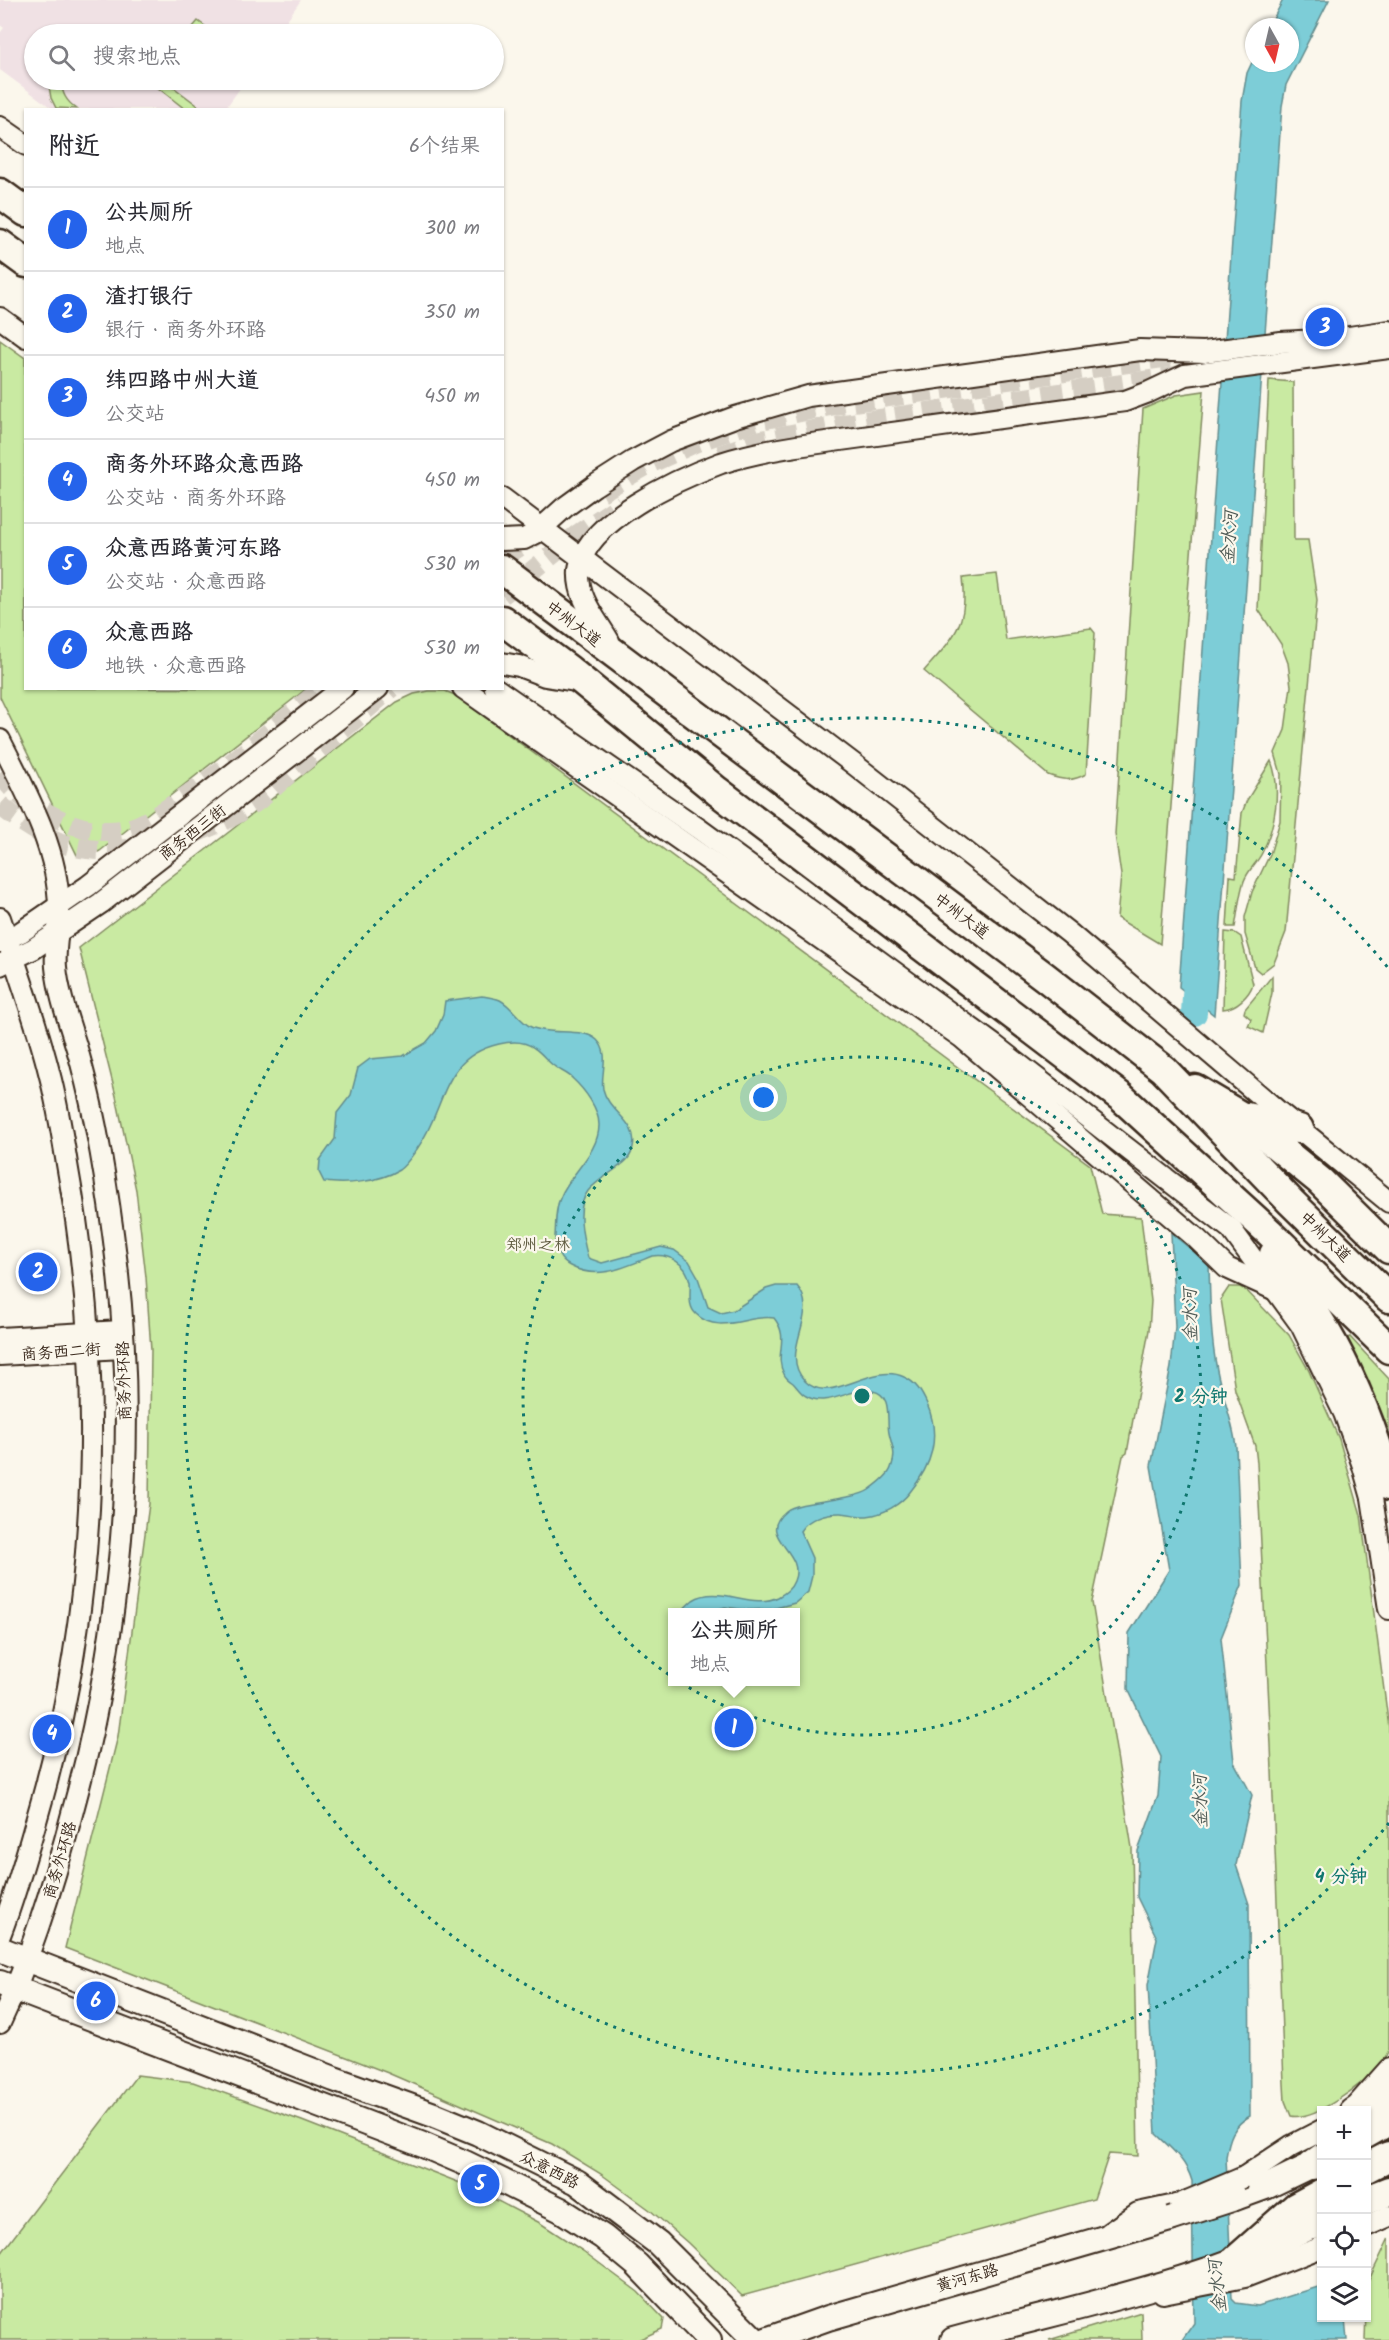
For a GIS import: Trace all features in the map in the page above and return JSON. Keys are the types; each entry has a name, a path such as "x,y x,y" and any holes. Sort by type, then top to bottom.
{"highway":[{"path":"0,193 24,211"},
{"path":"0,244 24,261"},
{"name":"中州大道","path":"504,570 1045,977 1162,1069 1291,1202 1389,1298"},
{"path":"504,622 717,791 1121,1097 1166,1138 1325,1329 1348,1373 1371,1429 1389,1486"},
{"path":"1162,1069 1239,1115 1320,1181 1389,1249"},
{"path":"1239,1115 1299,1129"},
{"path":"1235,1222 1389,1349"},
{"path":"1371,2116 1389,2098"},
{"path":"1371,2165 1389,2156"},
{"path":"1371,2196 1389,2191"},
{"path":"1240,2268 1315,2224"}],"main road":[{"name":"众意西路","path":"0,1949 434,2115 478,2133 577,2182 658,2243 755,2340"},
{"name":"众意西路","path":"7,1986 423,2145 561,2210 603,2237 637,2265 709,2340"},
{"path":"1371,2133 1389,2122"},
{"name":"黄河东路","path":"766,2340 828,2318 1101,2238 1317,2161"},
{"path":"1371,2195 1389,2182"},
{"path":"953,2340 1240,2268"}],"street":[{"path":"0,126 24,144"},
{"path":"0,318 24,336"},
{"path":"504,540 524,539 543,527 565,507 594,486 633,461 671,441 735,417 808,396 1140,350 1204,352 1389,332"},
{"path":"618,656 584,600 580,578 582,557 594,538 612,522 647,498 685,478 756,453 1125,400 1149,392 1185,375 1389,348"},
{"path":"504,499 855,765 1069,933 1389,1203"},
{"path":"504,663 519,666 545,676 584,683"},
{"name":"商务西三街","path":"4,941 21,933 88,886 340,690"},
{"name":"商务西三街","path":"7,962 33,949 101,903 375,690"},
{"path":"466,690 961,1037 1196,1237 1227,1268 1274,1290"},
{"path":"498,690 699,829 994,1045 1151,1166 1235,1222 1274,1290 1300,1325 1331,1382 1354,1438 1372,1498 1389,1609"},
{"name":"商务外环路","path":"0,740 31,803 50,850 59,906 56,967 92,1112 117,1267 122,1339 124,1461 117,1572 108,1651 87,1760 58,1869 26,1959 7,1986 0,2023"},
{"name":"商务外环路","path":"0,918 7,962 49,1071 60,1118 84,1270 89,1341 91,1460 84,1569 75,1647 55,1753 26,1860 0,1935"},
{"name":"商务西二街","path":"0,1338 89,1341 122,1339"},
{"name":"商务西二街","path":"0,1355 89,1341"},
{"path":"1356,2106 1389,2069"},
{"path":"1239,2188 1291,2146 1317,2133"},
{"path":"1371,2224 1389,2216"},
{"path":"1240,2268 1315,2224"}],"shaded area":[{"path":"0,0 301,0 284,24 24,24 24,88 0,70 0,33 4,28 0,25"},
{"path":"27,90 239,90 226,108 52,108"}],"green space":[{"path":"50,90 62,90 65,97 76,108 56,108"},
{"path":"161,90 177,90 198,108 184,108"},
{"path":"0,340 24,357 24,690 305,690 100,851 88,858 77,855 0,697"},
{"path":"1269,380 1293,382 1294,540 1308,540 1317,600 1286,932 1274,963 1261,973 1255,968 1245,934 1245,917 1252,892 1270,854 1280,821 1281,774 1275,753 1285,730 1291,686 1288,663 1281,644 1258,609"},
{"path":"1204,391 1160,944 1117,918 1121,875 1115,834 1143,409 1176,395"},
{"path":"997,574 1006,640 1091,628 1095,633 1086,774 1081,777 1067,779 1048,775 924,671 957,630 964,608 963,578"},
{"name":"郑州之林","path":"429,691 445,691 455,695 1090,1165 1102,1214 1141,1217 1151,1301 1149,1330 1127,1453 1123,1456 1092,1602 1132,1848 1138,2156 1109,2154 1094,2199 742,2296 688,2243 650,2210 601,2174 552,2144 388,2073 65,1948 118,1736 149,1504 151,1350 146,1277 136,1190 116,1096 79,948 397,702 414,694"},
{"path":"1271,761 1276,784 1276,808 1270,832 1262,853 1244,881 1235,927 1227,927 1230,876 1236,877 1242,813 1247,800"},
{"path":"1225,932 1235,933 1241,937 1253,984 1241,1001 1223,1009"},
{"path":"1272,976 1272,993 1263,1033 1248,1026 1251,1019 1244,1013"},
{"path":"1229,1287 1240,1287 1247,1291 1289,1335 1309,1371 1339,1439 1361,1515 1389,1728 1389,2050 1379,2066 1338,2100 1327,2106 1317,2106 1317,2111 1301,2116 1291,2116 1285,2101 1257,1463 1255,1446 1235,1390 1221,1299"},
{"path":"1350,1337 1389,1379 1389,1452 1345,1339"},
{"path":"137,2075 193,2082 302,2121 473,2188 540,2223 583,2251 638,2292 664,2319 662,2329 638,2340 0,2340 0,2255"},
{"path":"1389,2238 1389,2340 1365,2340 1366,2322 1371,2322 1371,2276"},
{"path":"1141,2312 1142,2340 1049,2340"}],"water":[{"path":"1283,0 1329,0 1299,59 1299,18 1274,18"},
{"path":"1293,72 1286,85 1282,106 1214,1015 1179,987 1242,101 1247,73"},
{"path":"482,996 498,999 531,1027 539,1030 584,1034 591,1036 601,1045 604,1057 603,1089 606,1097 632,1131 634,1138 631,1154 627,1159 594,1185 584,1198 581,1224 588,1258 602,1263 661,1247 674,1250 689,1261 697,1275 708,1307 721,1313 734,1310 766,1289 776,1286 797,1286 803,1297 805,1309 795,1358 798,1370 805,1381 815,1388 826,1389 878,1375 891,1374 908,1379 923,1396 931,1416 934,1439 929,1461 918,1482 901,1501 885,1511 867,1516 829,1514 818,1517 803,1526 800,1531 812,1558 812,1576 808,1592 795,1603 776,1608 684,1608 693,1600 703,1596 724,1595 757,1601 778,1597 789,1589 794,1581 796,1570 794,1561 778,1537 776,1529 778,1520 793,1507 861,1494 885,1477 890,1471 894,1454 884,1397 879,1393 865,1390 823,1400 804,1395 785,1376 781,1367 781,1333 774,1318 724,1324 705,1320 691,1307 690,1282 685,1270 671,1258 652,1256 622,1268 601,1272 580,1270 563,1261 558,1254 555,1241 558,1205 566,1187 590,1153 598,1135 599,1125 597,1113 590,1100 571,1077 526,1044 504,1043 479,1051 465,1061 455,1073 427,1133 402,1168 372,1180 352,1183 324,1182 319,1172 320,1160 335,1139 337,1113 351,1095 358,1068 370,1059 403,1056 426,1043 436,1031 443,1015 445,1001"},
{"path":"1171,1233 1209,1264 1215,1357 1236,1447 1242,1585 1221,1638 1234,1762 1252,1795 1236,1865 1249,1904 1250,2116 1233,2133 1226,2157 1232,2299 1236,2303 1258,2306 1317,2287 1317,2322 1345,2322 1347,2340 1182,2340 1194,2323 1192,2181 1182,2161 1156,2134 1148,1985 1157,1938 1137,1897 1138,1851 1158,1796 1161,1757 1128,1689 1129,1633 1169,1570 1151,1466 1171,1367 1175,1327"}],"waterway":[{"name":"金水河","path":"1194,1013 1197,965"}],"tunnel":[{"path":"601,492 651,463 697,442 756,421 840,404 1177,356"},
{"path":"720,455 761,440 844,424 1178,376"},
{"path":"504,593 578,534 622,504"},
{"path":"504,557 539,534"},
{"path":"0,772 20,795 47,813 67,822 98,830 131,828 159,814 204,783 256,744 321,690"},
{"path":"0,805 43,835 71,846 92,850 139,847 187,836 231,817 256,802 389,690"}],"place":[{"name":"纬四路中州大道","path":"1325,327"},
{"name":"渣打银行","path":"38,1272"},
{"name":"公共厕所","path":"734,1728"},
{"name":"商务外环路众意西路","path":"52,1734"},
{"name":"众意西路","path":"96,2001"},
{"name":"众意西路黄河东路","path":"480,2184"}]}
